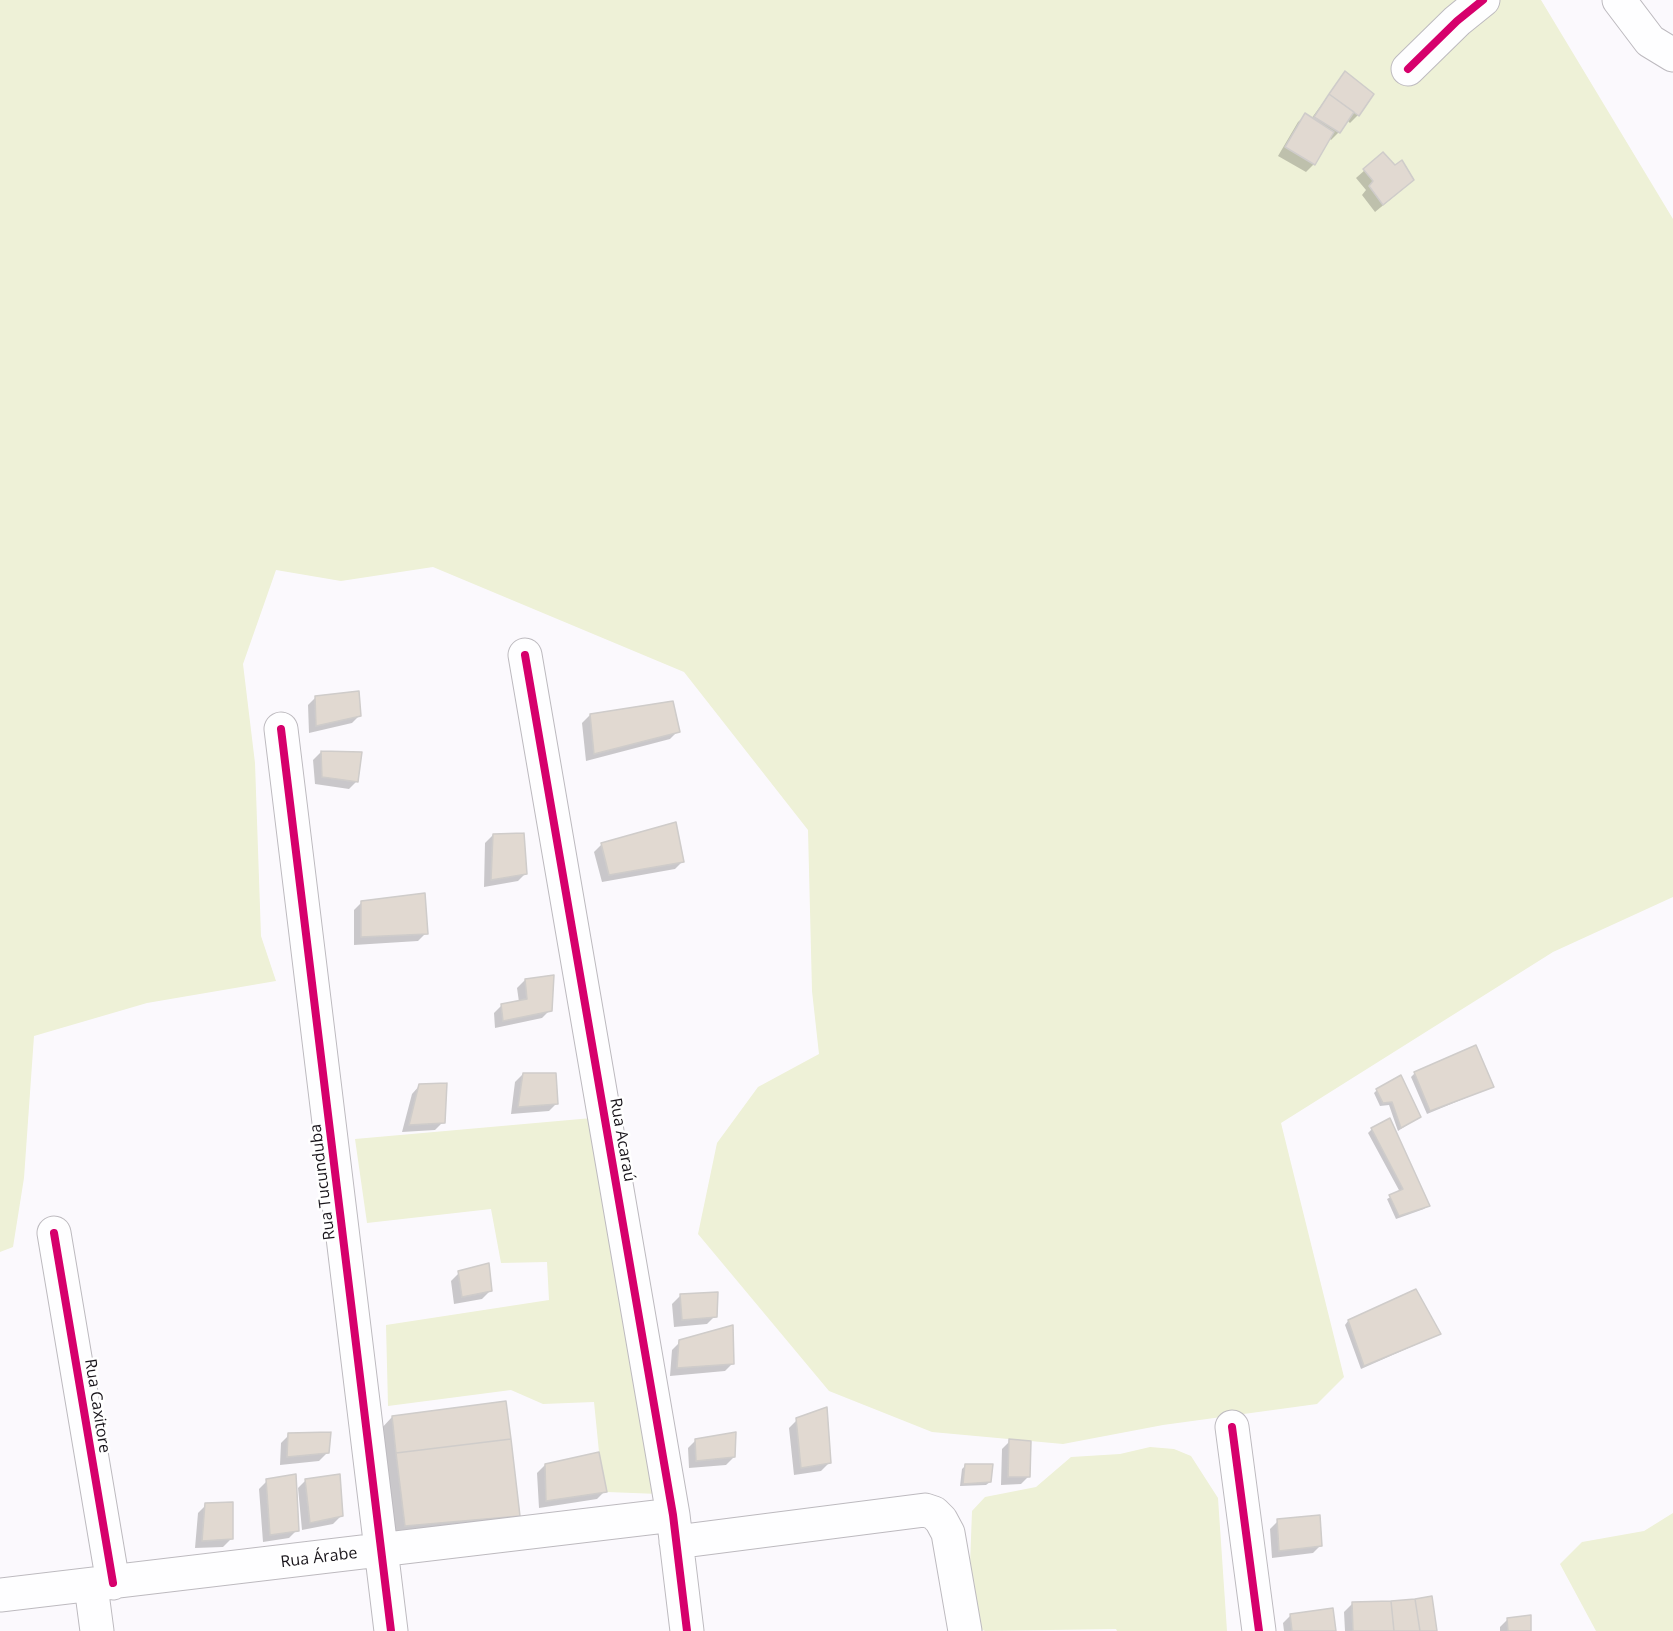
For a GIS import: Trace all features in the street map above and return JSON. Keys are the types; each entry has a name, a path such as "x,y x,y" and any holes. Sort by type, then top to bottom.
{"street":[{"path":"1408,69 1457,21 1483,0"},
{"path":"1619,0 1650,41 1673,55"},
{"name":"Rua Acaraú","path":"525,655 675,1529 687,1631"},
{"name":"Rua Tucunduba","path":"281,729 391,1631"},
{"name":"Rua Caxitore","path":"54,1233 102,1584 97,1631"},
{"path":"1232,1427 1259,1631"},
{"name":"Rua Árabe","path":"0,1595 381,1551 911,1510 934,1513 948,1533 965,1631"}],"green space":[{"path":"0,0 1541,0 1673,219 1673,897 1553,952 1281,1123 1344,1377 1317,1404 1163,1425 1063,1444 932,1432 829,1391 698,1234 717,1143 758,1087 819,1054 812,991 808,830 684,672 433,567 341,581 276,570 243,664 255,763 261,936 276,981 147,1003 34,1036 24,1178 13,1247 0,1252"},
{"path":"592,1118 659,1494 607,1492 599,1452 594,1402 543,1404 511,1390 388,1406 386,1325 549,1300 547,1262 501,1263 491,1209 367,1223 355,1139"},
{"path":"1150,1447 1174,1449 1191,1456 1218,1498 1227,1631 1117,1631 1116,1629 985,1631 977,1627 970,1565 972,1511 985,1497 1036,1487 1071,1457 1120,1454"},
{"path":"1673,1513 1673,1631 1596,1631 1560,1564 1582,1542 1644,1531"}],"building":[{"path":"1345,71 1374,94 1359,116 1329,94"},
{"path":"1329,94 1354,112 1340,133 1314,117"},
{"path":"1305,113 1334,132 1315,165 1285,147"},
{"path":"1383,152 1395,165 1402,160 1414,180 1383,205 1369,186 1373,181 1363,169"},
{"path":"359,691 361,716 316,726 315,696"},
{"path":"673,701 680,732 594,754 590,714"},
{"path":"321,751 362,752 358,782 322,777"},
{"path":"676,822 684,862 609,875 601,843"},
{"path":"524,833 527,874 491,880 493,834"},
{"path":"425,893 428,934 361,937 361,901"},
{"path":"554,975 552,1011 503,1021 501,1004 527,999 525,979"},
{"path":"1476,1045 1494,1087 1430,1111 1414,1072"},
{"path":"523,1073 556,1073 558,1104 518,1107"},
{"path":"1401,1075 1421,1117 1401,1128 1392,1102 1383,1103 1376,1089"},
{"path":"447,1083 445,1123 409,1125 419,1084"},
{"path":"1390,1118 1430,1206 1399,1216 1389,1195 1403,1189 1371,1128"},
{"path":"489,1263 492,1291 462,1297 458,1271"},
{"path":"1416,1289 1441,1334 1364,1366 1348,1320"},
{"path":"718,1292 717,1317 682,1320 680,1294"},
{"path":"733,1325 734,1364 677,1368 679,1340"},
{"path":"506,1401 511,1439 396,1453 392,1416"},
{"path":"827,1407 831,1463 801,1468 796,1418"},
{"path":"331,1432 329,1453 287,1457 288,1433"},
{"path":"736,1432 735,1457 696,1461 695,1439"},
{"path":"511,1439 520,1516 405,1526 396,1453"},
{"path":"1009,1439 1031,1441 1030,1477 1008,1477"},
{"path":"599,1452 607,1492 546,1501 545,1464"},
{"path":"965,1464 993,1464 991,1482 963,1484"},
{"path":"296,1474 299,1531 270,1535 266,1479"},
{"path":"340,1474 343,1516 310,1523 305,1479"},
{"path":"233,1502 233,1539 202,1541 205,1503"},
{"path":"1320,1515 1322,1546 1279,1551 1277,1519"},
{"path":"1432,1596 1437,1631 1420,1631 1415,1599"},
{"path":"1415,1599 1420,1631 1394,1631 1391,1601"},
{"path":"1391,1601 1394,1631 1353,1631 1352,1602"},
{"path":"1333,1608 1336,1631 1292,1631 1290,1614"},
{"path":"1531,1615 1531,1631 1508,1631 1507,1618"}],"cycle path":[{"path":"1408,69 1457,21 1483,0"},
{"path":"525,655 673,1515 687,1631"},
{"path":"281,729 391,1631"},
{"path":"54,1233 113,1583"},
{"path":"1232,1427 1259,1631"}]}
